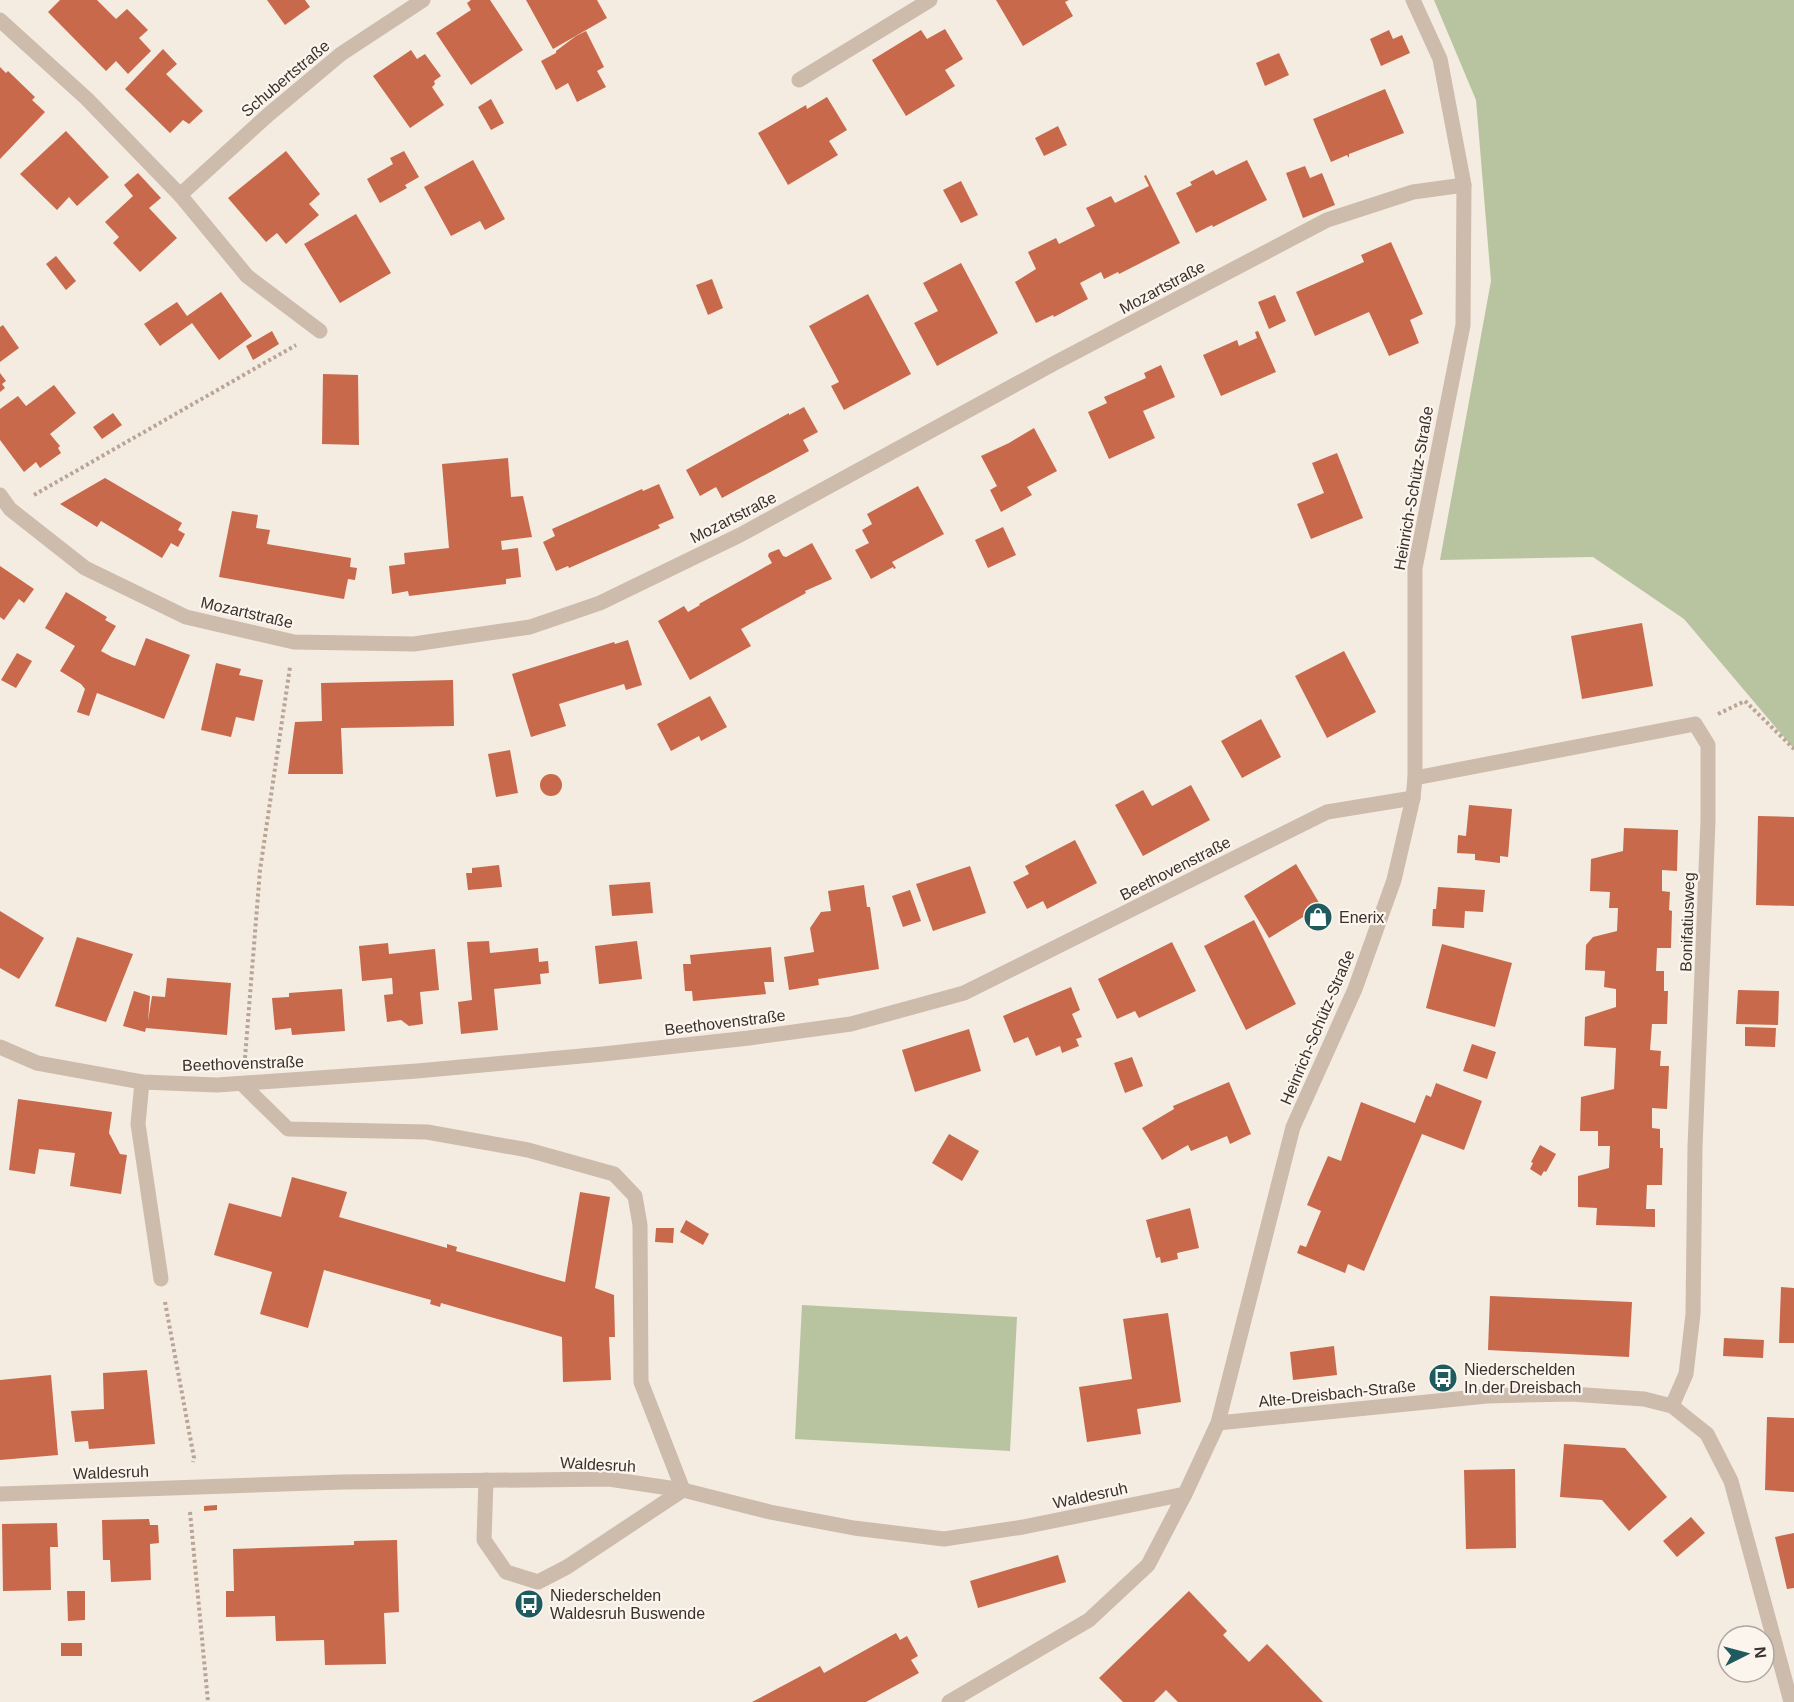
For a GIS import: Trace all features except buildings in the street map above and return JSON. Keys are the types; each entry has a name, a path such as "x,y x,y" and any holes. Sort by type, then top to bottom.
{"street":[{"name":"Schubertstraße","path":"180,195 268,115 341,54 423,0"},
{"path":"799,80 930,0"},
{"name":"Heinrich-Schütz-Straße","path":"948,1702 1089,1620 1148,1565 1218,1423 1293,1127 1355,989 1394,880 1413,798 1415,778 1414,567 1462,326 1464,185 1440,59 1413,0"},
{"path":"0,20 87,99 180,195 248,276 320,331"},
{"name":"Mozartstraße","path":"0,495 5,512 85,568 186,617 294,642 414,644 530,627 600,603 740,535 1053,364 1327,220 1413,192 1464,185"},
{"name":"Bonifatiusweg","path":"1415,778 1695,724 1708,745 1705,935 1695,1147 1693,1314 1686,1374 1672,1406"},
{"name":"Beethovenstraße","path":"0,1047 38,1063 142,1082 217,1085 417,1071 603,1054 850,1024 964,993 1327,812 1413,798"},
{"path":"142,1082 138,1124 161,1279"},
{"path":"242,1084 288,1129 427,1132 528,1150 614,1174 635,1197 640,1225 641,1382 682,1490 567,1567 538,1582 506,1572 484,1540 486,1480"},
{"name":"Alte-Dreisbach-Straße","path":"1218,1423 1487,1396 1571,1394 1644,1399 1672,1406 1707,1434 1731,1481 1791,1702"},
{"name":"Waldesruh","path":"0,1494 342,1482 609,1479 682,1490 770,1512 823,1522 944,1539 1023,1527 1185,1494"}],"path":[{"path":"5,512 320,331"},
{"path":"242,1084 260,870 294,642"},
{"path":"1732,707 1745,701 1794,749"},
{"path":"161,1279 194,1458 189,1488 208,1702"}],"green space":[{"path":"1434,0 1794,0 1794,749 1684,619 1593,557 1440,560 1491,281 1476,100"},
{"path":"802,1305 1017,1317 1010,1451 795,1439"}],"place":[{"name":"Enerix","path":"1318,917"},
{"name":"Niederschelden In der Dreisbach","path":"1443,1378"},
{"name":"Niederschelden Waldesruh Buswende","path":"529,1604"}]}
